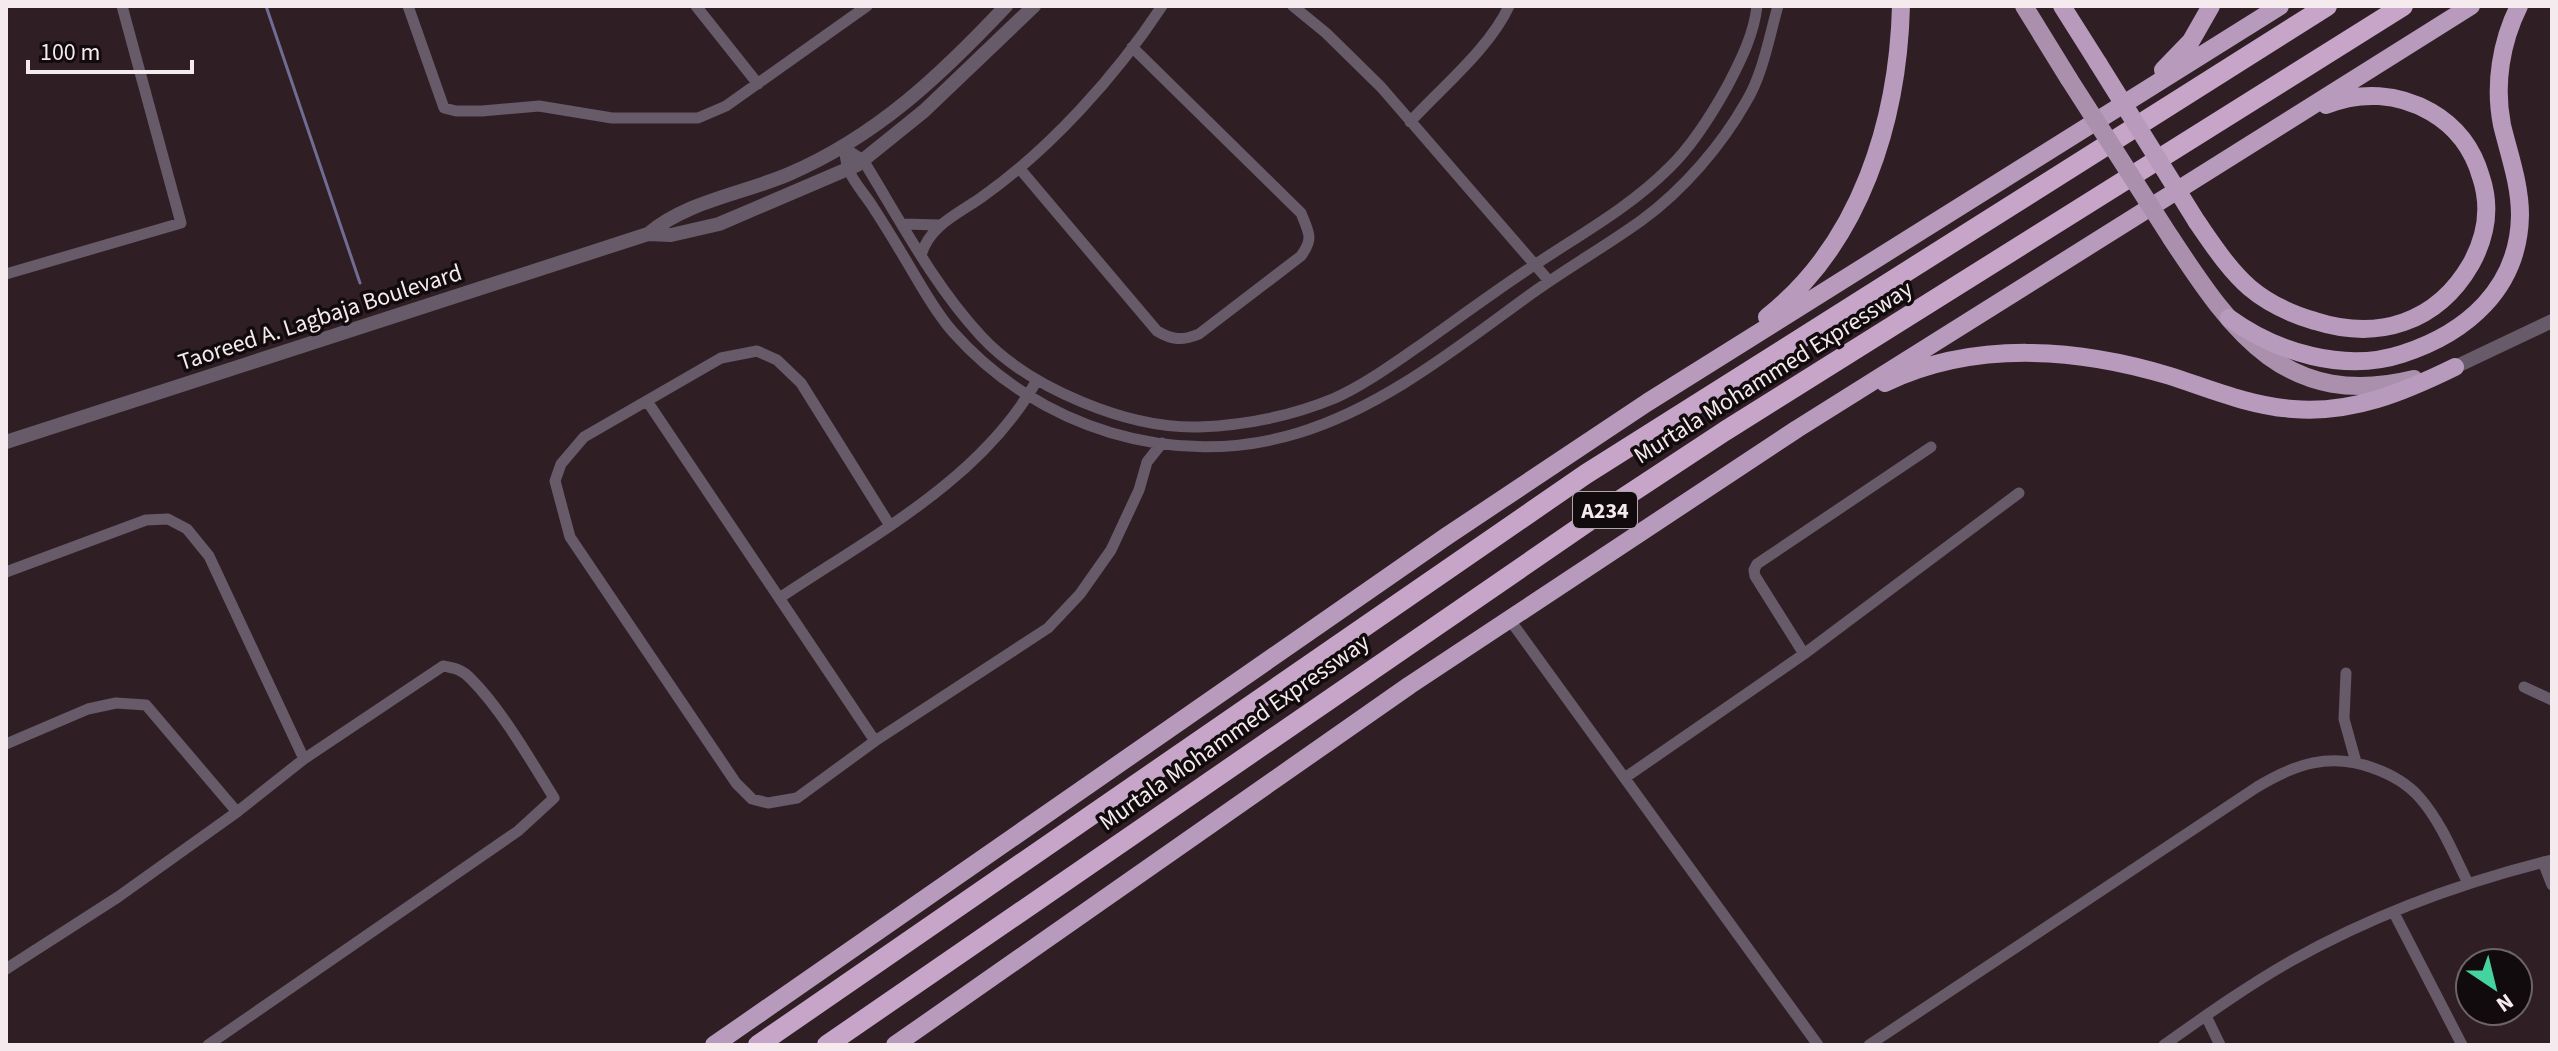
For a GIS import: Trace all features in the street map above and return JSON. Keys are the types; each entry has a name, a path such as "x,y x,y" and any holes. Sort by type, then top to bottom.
{"highway":[{"path":"1648,402 1779,308 1834,243 1858,202 1888,117 1901,6"},
{"path":"2062,6 2197,222 2224,261 2249,287 2271,304 2328,325 2360,330 2390,326 2418,317 2443,301 2461,280 2484,233 2487,208 2476,160 2452,127 2414,103 2392,97 2366,96 2341,99 2273,130"},
{"path":"2133,99 2191,41 2211,6"},
{"name":"Murtala Mohammed Expressway","path":"718,1042 1434,545 1648,402 2280,6"},
{"name":"Murtala Mohammed Expressway","path":"758,1045 1586,474 2327,6"},
{"name":"Murtala Mohammed Expressway","path":"827,1045 1614,504 1725,431 2403,6"},
{"path":"895,1045 1410,685 1797,429 2471,6"},
{"path":"2229,318 2251,334 2276,346 2339,359 2366,359 2395,356 2446,337 2486,303 2512,258 2520,215 2518,192 2502,122 2499,79 2507,33 2519,6"},
{"path":"1797,429 1902,376 1969,358 2013,353 2089,356 2260,404 2293,409 2339,407 2382,399 2455,367"}],"main road":[{"path":"2024,6 2208,296 2255,347 2277,365 2306,378 2333,385 2391,385 2455,367"}],"street":[{"path":"6,274 181,223 122,6"},
{"path":"408,6 444,108 456,111 539,106 612,118 698,118 726,106 867,6"},
{"path":"696,6 758,84"},
{"name":"Taoreed A. Lagbaja Boulevard","path":"648,234 661,222 685,211 788,174 844,148 905,104 959,56 1006,6"},
{"path":"1012,6 1030,11"},
{"path":"921,255 939,225 1020,169 1073,117 1162,6"},
{"path":"1293,6 1326,33 1381,87 1549,281"},
{"path":"1410,122 1475,54 1509,6"},
{"path":"844,148 863,160 921,255 981,336 1013,365 1037,380 1094,406 1144,421 1197,427 1255,421 1290,414 1337,397 1385,370 1610,216 1668,169 1691,143 1721,98 1741,60 1757,6"},
{"path":"844,148 848,169 932,305 980,360 1067,418 1110,434 1193,447 1251,443 1298,433 1389,393 1644,219 1693,175 1747,101 1778,6"},
{"name":"Taoreed A. Lagbaja Boulevard","path":"112,408 6,442 648,234 671,235 719,224 863,160 924,111 1030,11"},
{"path":"1020,169 1157,331 1169,338 1185,340 1199,334 1301,256 1310,244 1310,235 1301,213 1132,47"},
{"path":"903,224 939,225"},
{"path":"2455,367 2552,321"},
{"path":"889,524 801,383 777,360 757,351 721,358 584,437 561,464 555,481 570,537 736,783 752,799 768,803 797,798 875,741 1048,628 1080,594 1111,550 1139,490 1147,462 1162,443"},
{"path":"781,597 934,494 972,461 1029,394 1037,380"},
{"path":"647,401 875,741"},
{"path":"1140,441 1147,462"},
{"path":"1804,654 1755,576 1757,564 1931,447"},
{"path":"1626,777 1804,654 2019,493"},
{"path":"6,572 146,520 168,519 187,529 214,566 304,759"},
{"path":"1510,620 1818,1045"},
{"path":"6,969 118,897 237,812 304,759 443,666 457,668 471,678 554,798 518,831 208,1045"},
{"path":"2346,673 2344,719 2356,762"},
{"path":"2524,687 2552,700"},
{"path":"6,744 88,709 116,703 146,705 237,812"},
{"path":"1869,1045 2280,773 2320,760 2356,762 2385,772 2419,796 2440,827 2468,883"},
{"path":"2164,1045 2293,960 2394,913 2468,883 2548,861 2552,885"},
{"path":"2394,913 2462,1045"},
{"path":"2206,1016 2220,1045"}],"waterway":[{"path":"266,6 360,283"}]}
